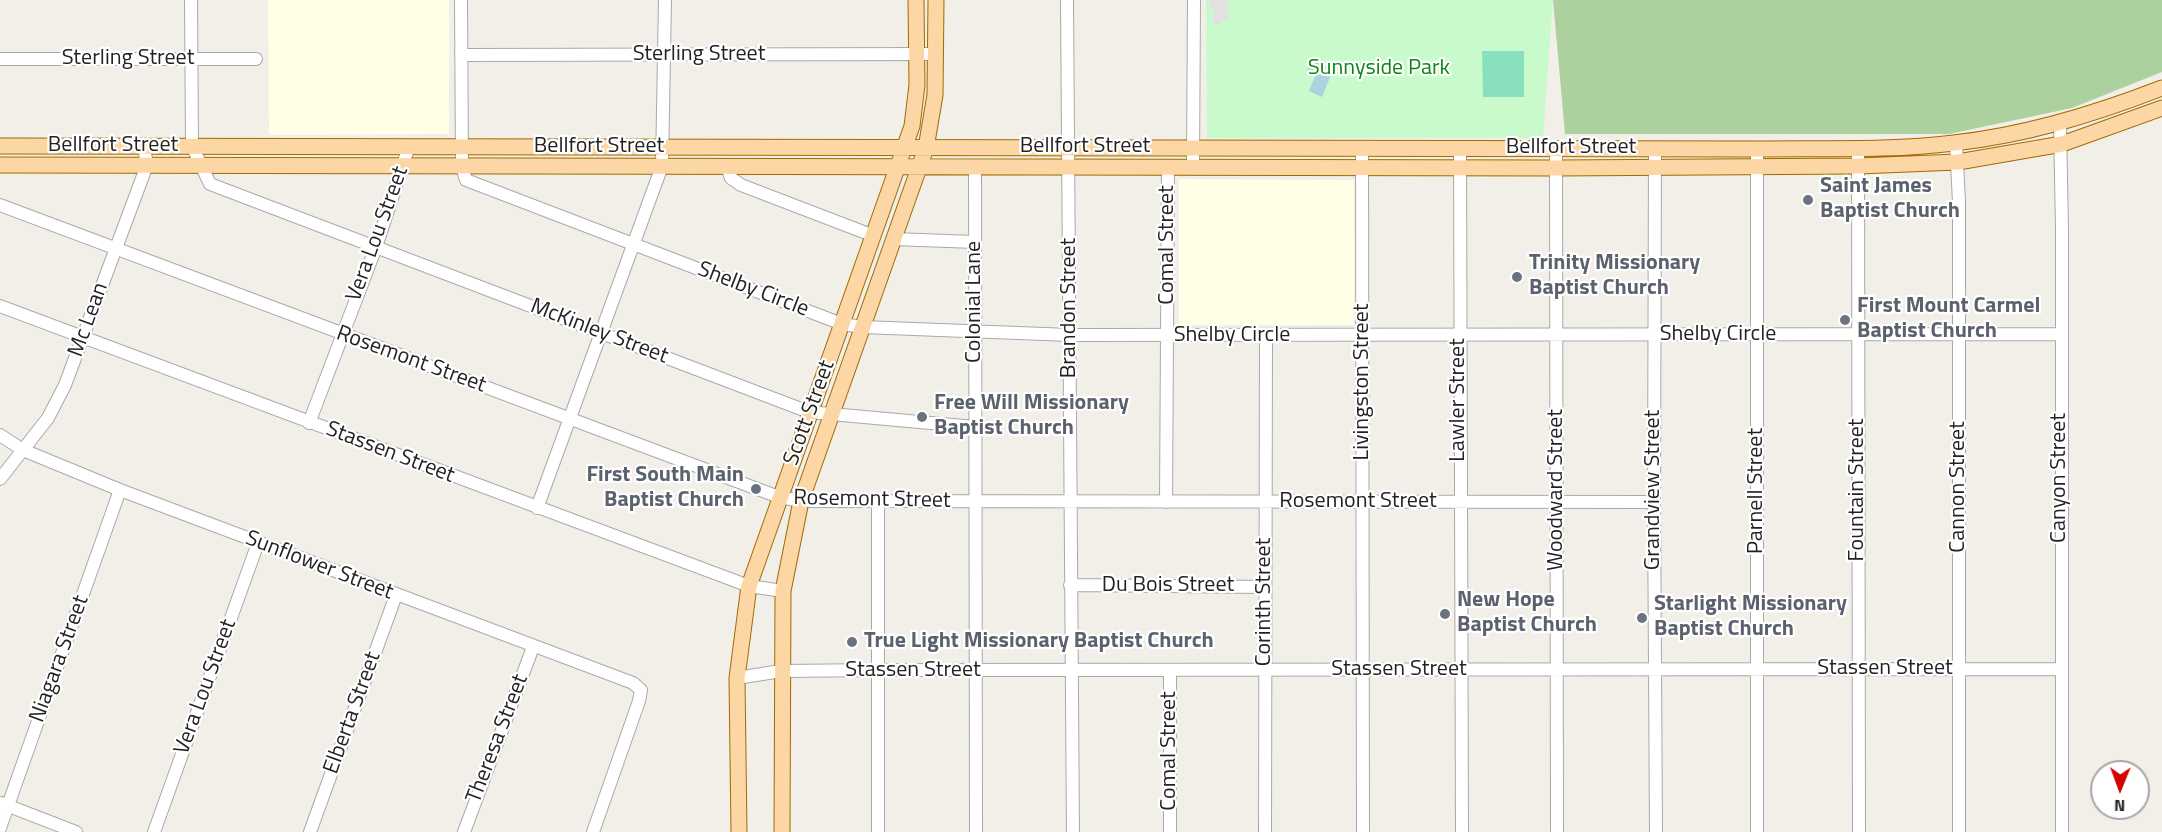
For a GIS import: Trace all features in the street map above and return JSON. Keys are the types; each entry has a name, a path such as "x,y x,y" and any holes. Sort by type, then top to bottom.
{"main road":[{"name":"Scott Street","path":"739,832 737,678 749,586 905,147 915,107 916,0"},
{"name":"Scott Street","path":"782,832 783,591 801,501 926,148 935,95 936,0"},
{"name":"Bellfort Street","path":"0,146 1757,150 1956,143 2060,124 2162,88"},
{"name":"Bellfort Street","path":"0,165 1168,168 1858,166 1958,162 2062,144 2162,108"},
{"path":"295,146 295,165"},
{"path":"562,147 562,166"},
{"path":"761,147 761,167"}],"street":[{"path":"191,0 192,146"},
{"path":"461,0 462,167"},
{"path":"537,508 603,333 662,166 665,0"},
{"name":"Brandon Street","path":"1067,0 1070,147 1070,585 1073,832"},
{"name":"Comal Street","path":"1193,167 1194,0"},
{"name":"Sterling Street","path":"461,55 936,54"},
{"name":"Sterling Street","path":"0,59 256,59"},
{"name":"Canyon Street","path":"2060,124 2062,144 2060,334 2062,832"},
{"name":"Cannon Street","path":"1956,143 1959,334 1959,832"},
{"name":"McKinley Street","path":"192,146 210,184 809,412 975,427"},
{"name":"Vera Lou Street","path":"309,423 376,247 409,146"},
{"path":"144,147 147,165"},
{"name":"Fountain Street","path":"1858,147 1859,832"},
{"name":"Livingston Street","path":"1362,148 1363,832"},
{"name":"Lawler Street","path":"1460,148 1462,832"},
{"name":"Woodward Street","path":"1556,148 1557,832"},
{"name":"Grandview Street","path":"1655,148 1656,832"},
{"name":"Parnell Street","path":"1757,150 1757,832"},
{"name":"Mc Lean","path":"0,480 48,418 65,385 147,165"},
{"name":"Shelby Circle","path":"462,167 466,180 477,186 842,324 862,327 1070,335 2060,334"},
{"path":"727,167 731,178 741,185 874,236"},
{"name":"Colonial Lane","path":"975,167 976,832"},
{"name":"Comal Street","path":"1166,502 1168,168"},
{"name":"Rosemont Street","path":"0,205 779,497 801,501 1654,502"},
{"path":"893,239 975,242"},
{"name":"Stassen Street","path":"0,306 749,586 783,591"},
{"name":"Corinth Street","path":"1265,832 1266,336"},
{"name":"Sunflower Street","path":"0,435 23,450 120,490 633,683 641,690 593,832"},
{"name":"Niagara Street","path":"0,828 4,804 120,490"},
{"path":"878,502 878,832"},
{"name":"Vera Lou Street","path":"154,832 258,543"},
{"name":"Du Bois Street","path":"1070,585 1265,587"},
{"name":"Elberta Street","path":"310,832 396,595"},
{"name":"Theresa Street","path":"464,832 533,647"},
{"name":"Stassen Street","path":"737,678 781,671 878,670 2061,669"},
{"name":"Comal Street","path":"1170,670 1170,832"},
{"path":"4,804 76,832"}],"shaded area":[{"path":"268,0 449,0 449,134 269,135"},
{"path":"1209,0 1229,0 1228,20 1221,20 1221,24 1213,24 1213,8 1209,8"},
{"path":"1179,179 1354,180 1354,325 1179,325"}],"green space":[{"name":"Sunnyside Park","path":"1206,0 1553,0 1543,138 1207,138"},
{"path":"1553,0 2162,0 2162,72 2072,108 1949,134 1565,134"},
{"path":"1482,51 1524,51 1524,97 1483,97"}],"water":[{"path":"1311,60 1333,70 1322,97 1309,91 1316,74 1307,70"}],"place":[{"name":"Saint James Baptist Church","path":"1808,200"},
{"name":"Trinity Missionary Baptist Church","path":"1517,277"},
{"name":"First Mount Carmel Baptist Church","path":"1845,320"},
{"name":"Free Will Missionary Baptist Church","path":"922,417"},
{"name":"First South Main Baptist Church","path":"756,489"},
{"name":"New Hope Baptist Church","path":"1445,614"},
{"name":"Starlight Missionary Baptist Church","path":"1642,618"},
{"name":"True Light Missionary Baptist Church","path":"852,642"}]}
